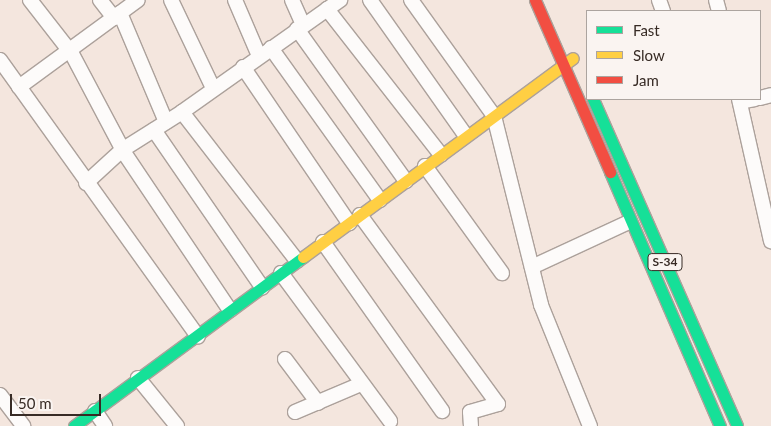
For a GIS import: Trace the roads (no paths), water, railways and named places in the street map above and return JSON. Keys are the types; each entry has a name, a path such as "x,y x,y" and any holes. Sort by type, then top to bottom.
{"main road":[{"path":"535,0 629,222 720,426"},
{"path":"549,0 584,80"},
{"path":"74,426 138,378 198,337 230,310 573,58"},
{"name":"S-34","path":"594,100 737,426"}],"street":[{"path":"30,0 68,49 122,150 230,310"},
{"path":"100,0 117,15 166,122"},
{"path":"19,87 68,49 138,0"},
{"path":"172,0 214,88"},
{"path":"235,0 265,52 380,200"},
{"path":"292,0 300,27 406,180"},
{"path":"86,183 122,150 182,112 340,0"},
{"path":"370,0 466,136"},
{"path":"411,0 494,116 548,324 590,426"},
{"path":"327,9 441,154"},
{"path":"0,60 86,183 198,337"},
{"path":"243,67 354,219 498,404 470,412 471,426"},
{"path":"581,107 592,100"},
{"path":"739,101 769,221 771,241"},
{"path":"182,112 297,261"},
{"path":"154,130 262,287"},
{"path":"425,166 502,273"},
{"path":"532,267 629,222"},
{"path":"323,242 442,411"},
{"path":"281,273 390,422"},
{"path":"285,359 318,403"},
{"path":"138,378 177,426"},
{"path":"295,412 361,384"},
{"path":"0,395 23,426"},
{"path":"95,411 105,426"}]}
